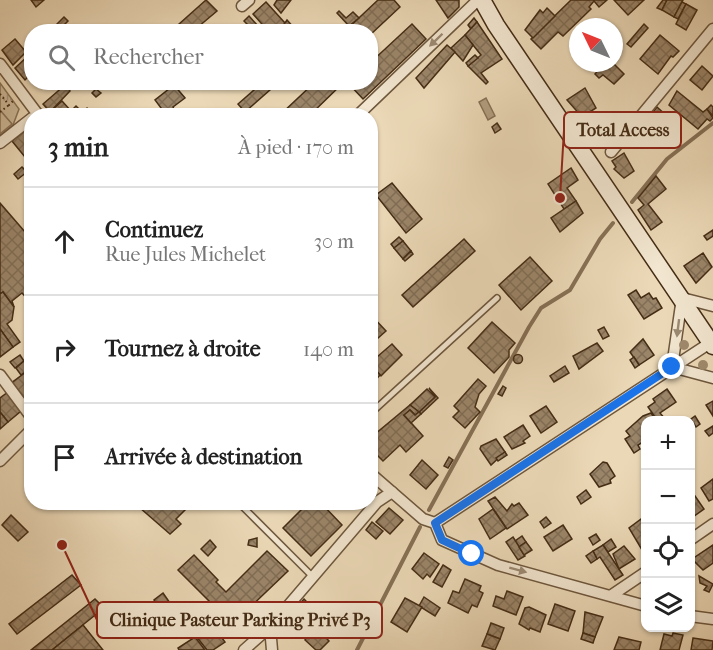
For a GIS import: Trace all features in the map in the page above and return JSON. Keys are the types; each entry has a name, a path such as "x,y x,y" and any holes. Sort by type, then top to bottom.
{"main road":[{"path":"480,0 712,343"}],"street":[{"path":"365,108 480,0"},
{"path":"611,152 713,30"},
{"path":"0,64 31,108"},
{"path":"0,142 24,124"},
{"path":"672,367 682,298 713,306"},
{"path":"435,523 712,343"},
{"path":"672,367 713,378"},
{"path":"0,375 24,407"},
{"path":"0,461 24,437"},
{"path":"378,480 423,519 435,523 442,540 481,558 641,605"},
{"path":"378,501 392,492"},
{"path":"244,650 270,627 370,510"},
{"path":"695,537 713,525"},
{"path":"612,595 641,575"},
{"path":"695,617 713,620"},
{"path":"270,627 272,650"}],"lane":[{"path":"378,407 497,298"},
{"path":"246,510 313,577"}],"path":[{"path":"0,112 9,105"}],"green space":[{"path":"0,83 19,109 13,125 0,136"},
{"path":"0,110 12,124 0,134"}],"water":[{"path":"486,98 495,116 488,120 479,102"}],"building":[{"path":"31,0 44,0 36,7"},
{"path":"206,0 217,11 202,24 179,24"},
{"path":"277,0 291,0 281,13 274,5"},
{"path":"378,0 394,0 400,7 378,28 378,24 352,24"},
{"path":"436,0 459,0 459,7 448,18"},
{"path":"571,0 607,0 599,7 594,1 589,7 591,9 582,18 569,18 569,30 563,36 558,32 541,49 531,39"},
{"path":"614,0 644,0 628,15"},
{"path":"663,0 667,0 662,10 657,8"},
{"path":"667,0 683,0 674,17 662,10"},
{"path":"266,2 285,23 287,20 291,24 262,24 253,14"},
{"path":"682,2 686,4 678,19 674,17"},
{"path":"686,4 697,10 686,30 676,24"},
{"path":"547,8 555,16 533,38 525,30 540,10 543,13"},
{"path":"339,11 346,18 353,12 359,18 352,24 347,24 337,13"},
{"path":"249,16 256,24 247,24 244,21"},
{"path":"64,17 68,21 65,24 57,24"},
{"path":"474,18 477,22 471,29 468,25"},
{"path":"477,22 502,59 481,73 488,82 486,84 468,66 481,55 465,35"},
{"path":"412,24 426,39 378,85 378,56"},
{"path":"644,24 648,28 631,47 627,44"},
{"path":"465,35 473,45 463,61 451,48"},
{"path":"660,35 679,51 673,57 671,56 658,74 640,59"},
{"path":"15,39 24,50 24,54 13,65 2,50"},
{"path":"447,45 455,52 424,88 416,78"},
{"path":"475,55 478,58 468,66 466,63"},
{"path":"24,60 24,79 15,68"},
{"path":"702,66 713,76 702,90 690,80"},
{"path":"597,72 622,72 624,74 614,84 603,75 599,78 595,74"},
{"path":"585,88 596,108 582,117 567,100"},
{"path":"59,90 70,91 54,108 46,108 43,104"},
{"path":"97,90 101,93 96,97 92,93"},
{"path":"168,90 178,90 185,98 174,108 161,108 155,100"},
{"path":"254,90 270,90 250,108 242,108 238,104"},
{"path":"306,90 336,90 317,108 287,108"},
{"path":"355,90 372,90 363,99"},
{"path":"677,91 703,112 707,109 713,118 710,121 707,119 698,129 669,105"},
{"path":"62,101 68,108 54,108"},
{"path":"711,105 713,107 713,116 707,109"},
{"path":"657,107 668,117 660,127 665,133 660,139 648,129 650,125 646,121"},
{"path":"497,123 501,129 495,133 492,127"},
{"path":"24,131 24,156 12,141"},
{"path":"624,153 634,171 624,178 614,169 616,167 612,161"},
{"path":"22,167 24,169 24,174 18,179 14,174"},
{"path":"571,168 578,180 567,188 576,201 564,209 548,184"},
{"path":"656,176 666,189 648,204 662,222 651,230 638,210 644,205 638,198"},
{"path":"392,183 422,219 406,233 378,198 378,194"},
{"path":"576,201 583,213 560,232 551,218"},
{"path":"0,203 24,231 24,295 22,293 12,301 14,307 3,292 0,294"},
{"path":"713,230 713,236 707,240 704,236"},
{"path":"399,237 403,241 394,248 391,244"},
{"path":"464,239 475,251 413,307 402,295"},
{"path":"403,241 411,251 403,259 394,248"},
{"path":"411,251 413,254 405,261 403,259"},
{"path":"703,253 712,267 696,283 684,266"},
{"path":"530,257 552,281 521,310 499,285"},
{"path":"636,290 641,298 649,293 653,299 656,298 662,308 644,319 628,295"},
{"path":"3,292 14,307 12,320 7,324 20,342 13,347 0,329 0,294"},
{"path":"378,322 386,331 378,338"},
{"path":"492,322 515,343 509,350 509,357 494,373 468,348"},
{"path":"604,327 609,336 603,339 598,330"},
{"path":"0,329 13,347 0,357"},
{"path":"643,339 654,355 639,365 630,352"},
{"path":"597,343 603,351 579,369 573,356"},
{"path":"392,344 402,355 381,376 378,372 378,356"},
{"path":"20,355 24,361 15,368 10,362"},
{"path":"518,355 522,359 518,363 514,359"},
{"path":"634,357 639,365 635,368 630,360"},
{"path":"24,361 24,373 21,375 16,368"},
{"path":"565,366 569,373 554,382 550,376"},
{"path":"24,374 24,401 23,402 10,384"},
{"path":"478,379 486,386 479,394 475,407 480,412 465,428 453,417 459,411 454,406"},
{"path":"503,386 506,388 502,396 498,394"},
{"path":"429,388 438,398 421,414 419,412 435,397"},
{"path":"427,389 435,397 419,412 410,405"},
{"path":"667,389 676,402 660,413 663,416 654,416 648,407 655,402 653,399"},
{"path":"8,392 21,411 8,422 0,412 0,398"},
{"path":"713,401 713,416 706,405"},
{"path":"410,405 419,412 415,415 410,410 404,415 423,436 406,452 400,445 383,461 378,456 378,432"},
{"path":"546,406 557,422 541,433 530,416"},
{"path":"410,410 415,415 419,412 421,414 411,423 404,415"},
{"path":"0,412 8,422 0,429"},
{"path":"695,416 700,424 696,427 695,425"},
{"path":"641,418 641,443 638,445 640,449 634,453 625,439 630,436 626,431"},
{"path":"523,425 530,436 523,441 525,443 512,449 504,437"},
{"path":"713,426 713,433 709,436 705,431"},
{"path":"496,439 505,452 491,465 480,449 481,446"},
{"path":"505,452 507,455 498,461 496,458"},
{"path":"449,457 453,460 448,468 444,466"},
{"path":"422,460 438,475 426,489 410,475"},
{"path":"603,462 607,463 615,476 610,480 611,483 599,487 590,474"},
{"path":"713,479 713,499 709,501 701,488"},
{"path":"586,490 591,497 581,504 577,497"},
{"path":"695,496 704,509 695,515"},
{"path":"495,497 507,511 512,504 514,506 519,503 528,515 507,529 488,501"},
{"path":"389,508 403,520 390,534 376,522"},
{"path":"493,509 506,528 490,539 479,519"},
{"path":"142,510 185,510 176,519 181,524 170,534"},
{"path":"301,510 328,510 342,525 311,556 283,528"},
{"path":"11,515 28,532 18,541 2,525"},
{"path":"546,517 551,523 544,528 540,522"},
{"path":"641,519 641,548 629,528"},
{"path":"372,522 383,531 376,539 366,530"},
{"path":"563,525 572,539 553,551 544,537"},
{"path":"596,534 600,540 593,545 589,538"},
{"path":"522,536 526,542 519,547 515,541"},
{"path":"513,537 525,556 518,560 506,542"},
{"path":"257,538 257,547 248,545 249,540"},
{"path":"611,539 616,547 608,552 603,545"},
{"path":"210,540 216,547 208,556 201,549"},
{"path":"526,542 532,550 524,555 519,547"},
{"path":"603,545 623,575 615,580 600,557 597,559 593,551"},
{"path":"713,545 713,563 703,570 695,562 695,557"},
{"path":"624,546 635,559 619,569 613,554"},
{"path":"267,551 288,571 245,612 254,622 238,638 212,612 216,608 178,570 194,555 226,592"},
{"path":"593,551 597,559 591,563 586,556"},
{"path":"424,553 439,564 430,577 427,574 423,579 412,569"},
{"path":"443,565 451,570 442,587 433,582"},
{"path":"72,575 81,585 17,634 9,624"},
{"path":"699,576 713,584 709,592 704,590 707,586 700,583"},
{"path":"465,579 481,586 479,591 483,593 477,607 472,605 468,613 448,603 453,591 459,593"},
{"path":"507,591 523,597 516,615 493,606 496,596 504,599"},
{"path":"163,593 170,603 160,610 154,600"},
{"path":"424,597 440,608 435,616 419,606"},
{"path":"405,598 422,607 407,632 391,622"},
{"path":"95,599 104,608 52,650 31,650"},
{"path":"304,599 324,620 317,628 296,608"},
{"path":"555,604 575,611 568,631 548,624"},
{"path":"529,607 546,615 540,632 530,628 529,630 519,624 525,608"},
{"path":"585,612 603,617 595,637 583,633"},
{"path":"211,623 225,642 213,650 207,650 196,636 199,635 201,638 206,634 202,630"},
{"path":"491,623 504,628 500,639 487,634"},
{"path":"83,625 103,650 52,650"},
{"path":"315,626 329,641 320,650 316,650 305,640"},
{"path":"583,633 595,637 593,643 581,639"},
{"path":"673,633 683,635 679,650 660,650 664,634 672,636"},
{"path":"487,634 500,639 495,650 482,646"},
{"path":"195,637 205,650 179,650 178,648"},
{"path":"619,637 641,642 639,650 614,650"},
{"path":"693,638 713,641 712,650 691,650"}],"waterway":[{"path":"632,202 667,159 713,123"},
{"path":"429,510 541,308 570,290 600,239 613,223"},
{"path":"357,650 420,527"}],"place":[{"name":"Total Access","path":"560,198"},
{"name":"Clinique Pasteur Parking Privé P3","path":"62,545"}],"route":[{"path":"472,554 442,540 435,523 672,367"}]}
